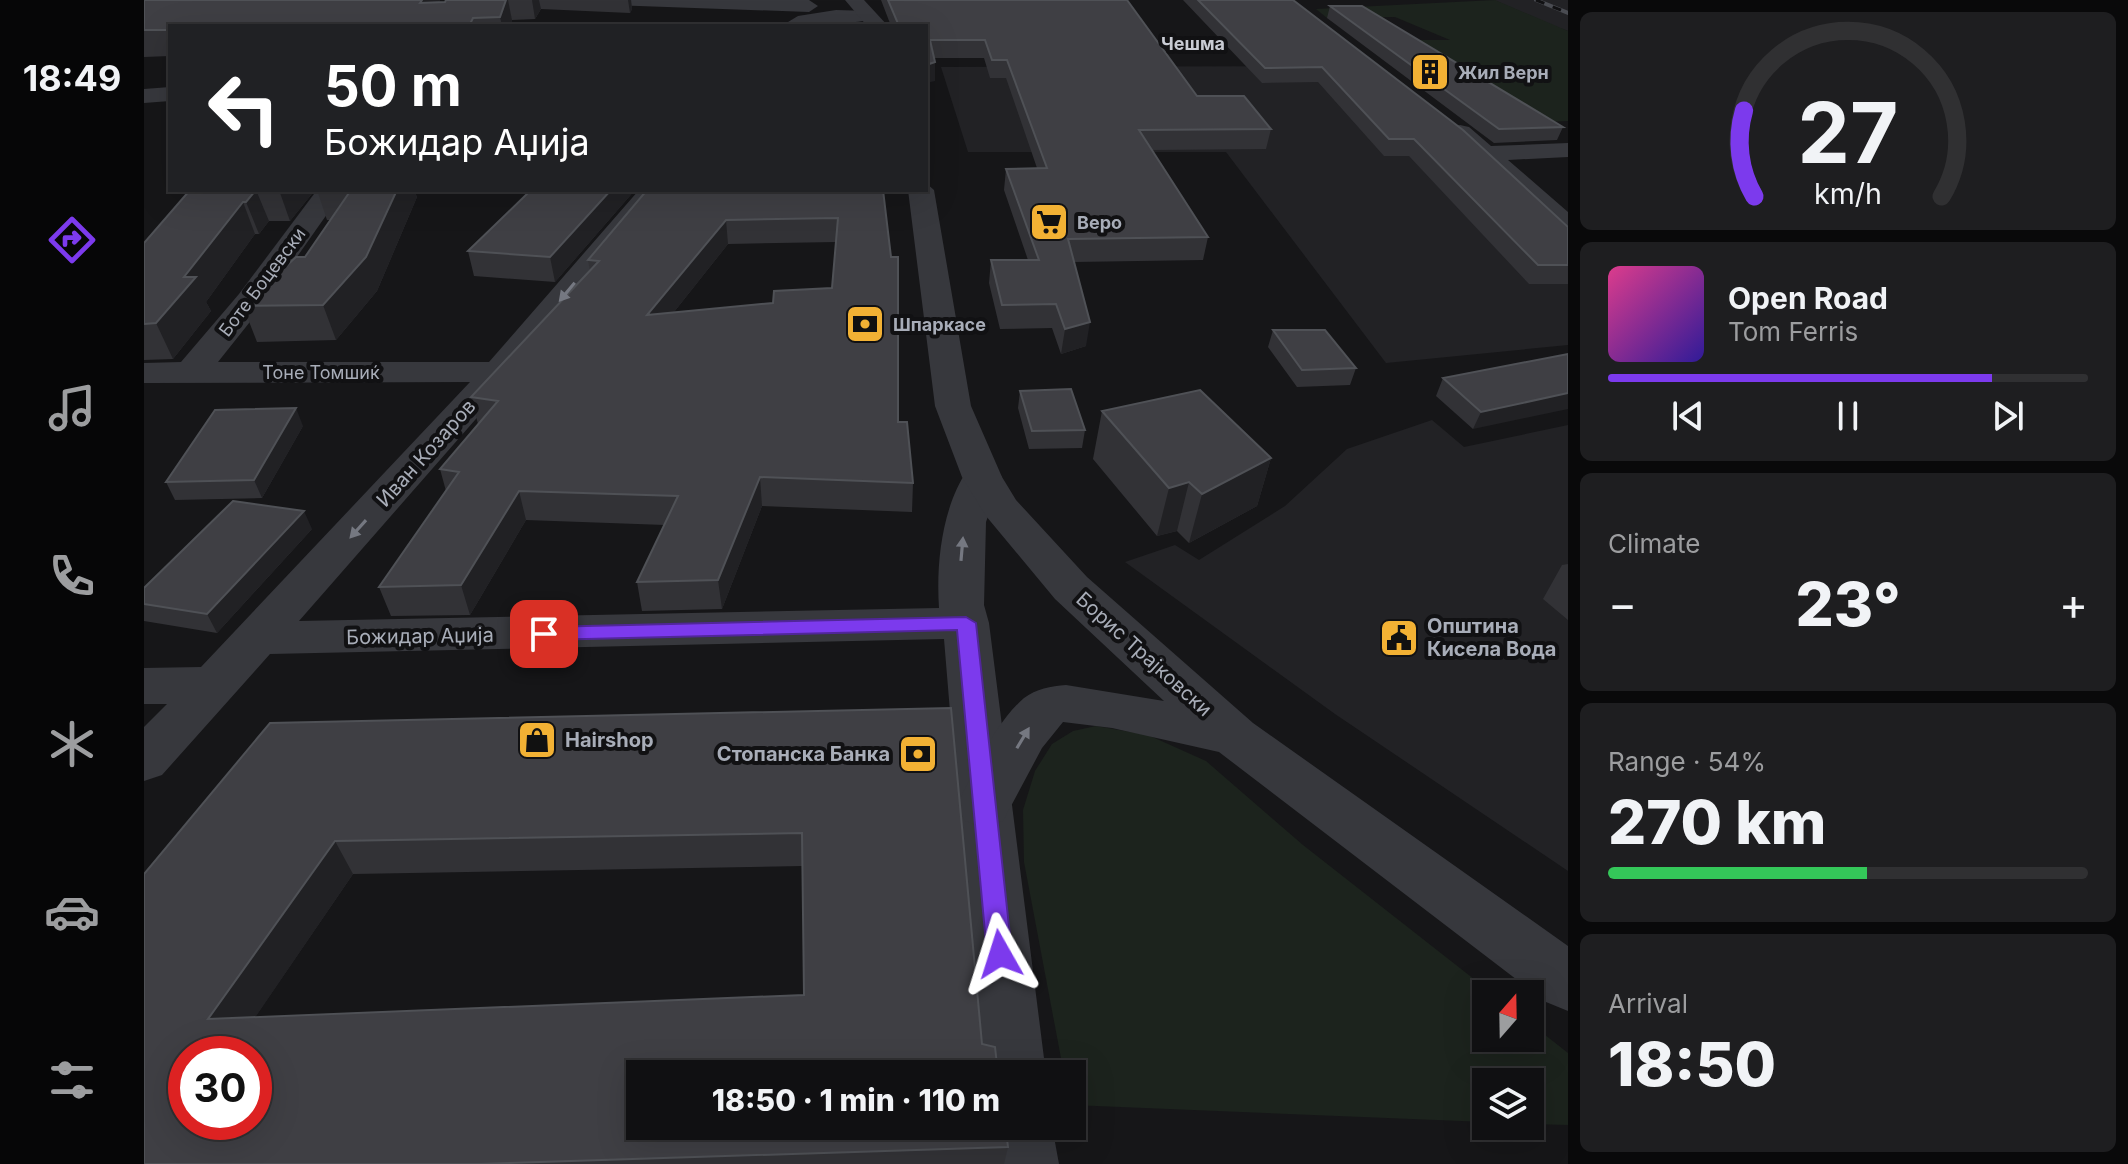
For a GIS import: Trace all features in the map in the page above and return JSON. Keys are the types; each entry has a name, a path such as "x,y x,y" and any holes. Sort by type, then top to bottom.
{"street":[{"path":"611,0 804,13 874,21"},
{"path":"804,13 825,4 852,0 874,21"},
{"path":"144,96 168,94"},
{"path":"1439,116 1568,226"},
{"path":"1487,154 1568,150"},
{"name":"Боте Боцевски","path":"191,373 250,301 330,192"},
{"name":"Иван Козаров","path":"144,761 498,372 651,192"},
{"name":"Борис Трајковски","path":"921,192 953,406 982,477 1000,507 1071,588 1235,737 1568,982"},
{"name":"Тоне Томшиќ","path":"144,373 498,372"},
{"path":"982,477 965,522 961,605 966,623 1011,1060"},
{"name":"Божидар Аџија","path":"257,638 966,623"},
{"path":"144,686 210,685"},
{"path":"984,805 1035,718 1051,705 1078,703 1235,737"},
{"path":"1020,1140 1024,1164"}],"shaded area":[{"path":"1494,0 1568,0 1568,31 1557,27"},
{"path":"1495,0 1568,31 1568,121 1476,125 1401,40 1450,40 1395,17 1327,18 1316,9"},
{"path":"1366,66 1568,246 1568,345 1386,363 1226,152 968,152 941,67"},
{"name":"Општина Кисела Вода","path":"1432,420 1464,447 1568,425 1568,871 1335,714 1125,562 1175,545 1199,560 1285,506 1347,449"},
{"path":"1096,726 1148,735 1206,761 1303,845 1475,980 1472,980 1472,1052 1544,1052 1544,1034 1568,1053 1568,1125 1544,1124 1544,1068 1472,1068 1472,1121 1086,1106 1086,1060 1061,1060 1024,862 1023,810 1035,771 1052,744 1073,731"}],"building":[{"path":"144,0 422,0 420,3 506,0 500,17 473,18 470,24 168,24 168,30 144,30"},
{"path":"888,0 1127,0 1197,96 1244,96 1271,129 1139,130 1208,237 1068,239 1090,322 1065,329 1056,304 1002,305 991,260 1039,260 1006,169 1047,168 1007,60 992,60 985,40 930,40 935,62 928,64 928,24 898,24"},
{"path":"1198,0 1293,0 1463,130 1568,227 1568,265 1538,265 1414,139 1389,139 1322,67 1265,68"},
{"path":"1330,6 1362,6 1563,127 1499,129"},
{"path":"188,192 254,192 184,277 196,277 156,323 144,324 144,243"},
{"path":"350,192 396,192 366,257 323,305 243,306 296,257 305,257"},
{"path":"529,192 609,192 550,257 468,251"},
{"path":"645,192 883,192 891,257 898,257 898,422 907,422 913,483 760,477 718,580 637,582 678,496 519,491 461,585 379,587 459,472 440,469 498,401 471,397 599,261 588,260","holes":["838,218 832,288 774,291 773,303 647,315 726,220"]},
{"path":"1273,330 1325,330 1356,368 1302,370"},
{"path":"1568,354 1568,393 1481,412 1443,378"},
{"path":"1071,389 1085,430 1032,431 1020,391"},
{"path":"1200,390 1271,458 1202,494 1189,482 1169,488 1102,411"},
{"path":"296,408 254,480 166,482 215,410"},
{"path":"233,501 304,511 207,614 144,604 144,588"},
{"path":"951,708 982,1044 995,1047 996,1060 626,1060 626,1140 1007,1140 1008,1147 479,1164 144,1164 144,874 270,723","holes":["802,833 804,995 208,1019 335,841"]}],"railway":[{"path":"1536,0 1568,13"}],"place":[{"name":"Жил Верн","path":"1430,72"},
{"name":"Веро","path":"1049,222"},
{"name":"Шпаркасе","path":"865,324"},
{"name":"Општина Кисела Вода","path":"1399,638"},
{"name":"Hairshop","path":"537,740"},
{"name":"Стопанска Банка","path":"918,754"}],"district":[{"name":"Чешма","path":"1193,43"}],"route":[{"path":"544,634 966,623 1000,954"}]}
